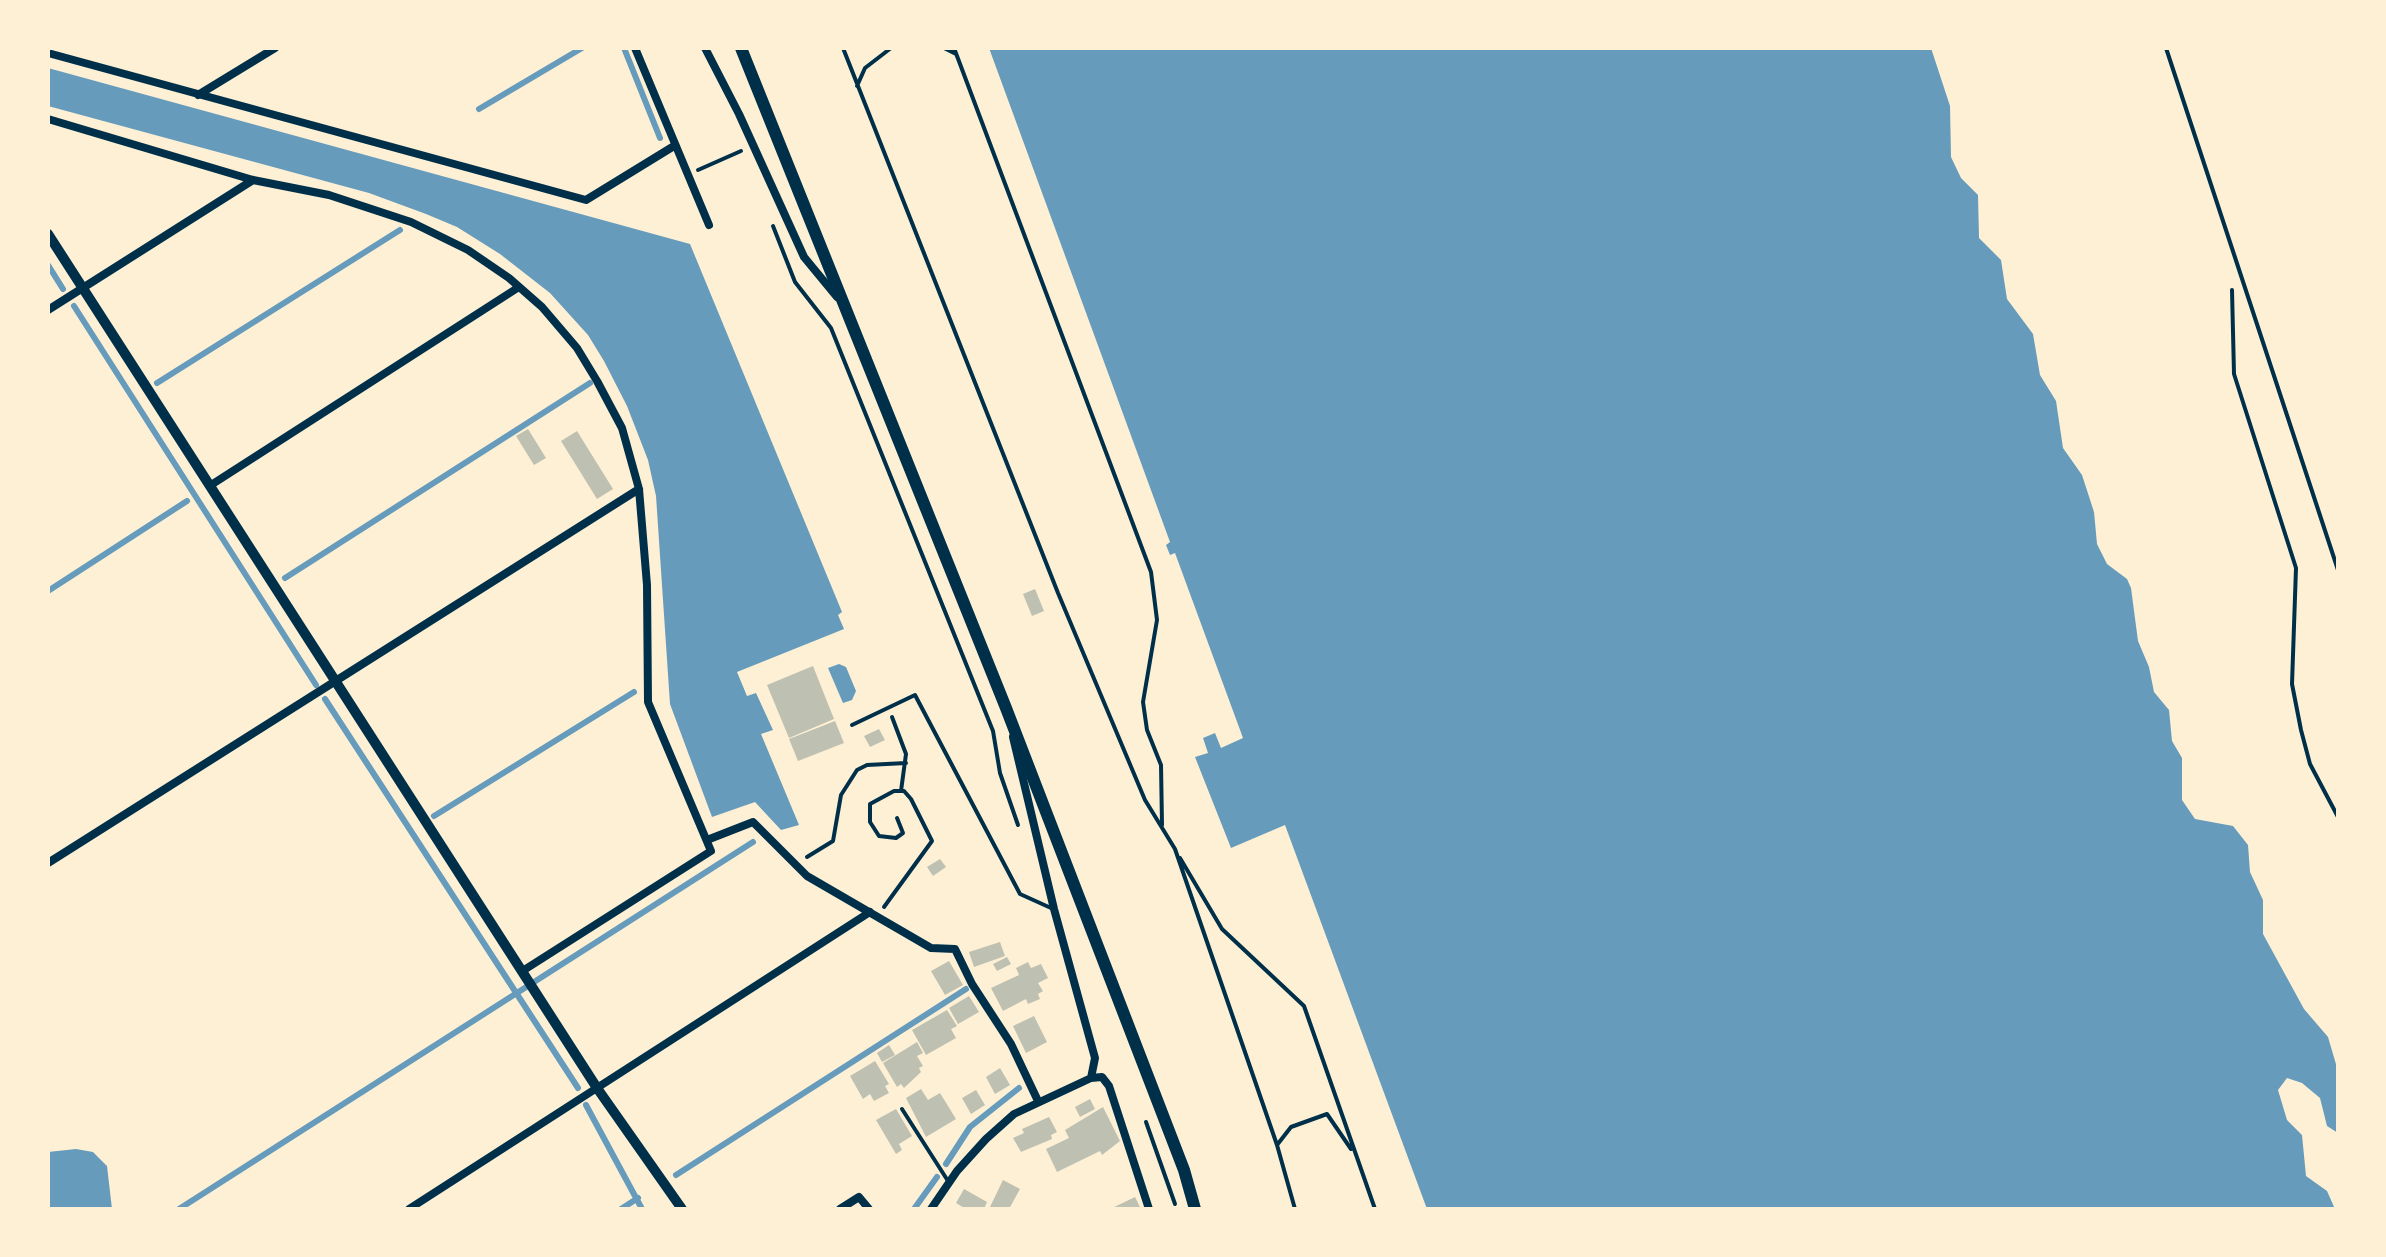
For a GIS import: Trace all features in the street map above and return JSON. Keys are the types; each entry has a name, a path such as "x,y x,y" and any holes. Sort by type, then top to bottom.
{"main road":[{"path":"741,48 851,313 932,529 1006,708 1173,1141 1195,1209"}],"street":[{"path":"198,95 275,48"},
{"path":"635,48 709,225"},
{"path":"705,48 739,114 804,257 851,313"},
{"path":"48,53 586,200 674,146"},
{"path":"48,119 253,180 329,195 411,222 468,250 519,287 577,348 597,381 622,428 639,489 647,585 648,702 711,851 526,972"},
{"path":"48,310 253,180"},
{"path":"48,234 526,972 597,1088 682,1209"},
{"path":"211,485 519,287"},
{"path":"48,863 639,489"},
{"path":"1006,708 1054,909 1095,1058 1091,1078"},
{"path":"707,840 753,822 807,876 931,948 955,949 972,984 1011,1044 1038,1101"},
{"path":"409,1209 874,914"},
{"path":"931,1209 986,1139 1014,1114 1091,1078 1102,1077 1109,1086 1149,1209"},
{"path":"840,1209 859,1197 869,1209"}],"lane":[{"path":"843,48 1058,593 1145,800 1222,929 1304,1006 1375,1209"},
{"path":"857,86 865,68 891,48"},
{"path":"944,48 956,54"},
{"path":"954,48 1151,572 1157,620 1143,702 1147,730 1161,765 1162,827"},
{"path":"2166,48 2338,570"},
{"path":"852,725 915,695 1020,894 1054,909"},
{"path":"1175,849 1277,1145 1295,1209"},
{"path":"902,1109 949,1183"},
{"path":"1277,1145 1291,1127 1327,1114 1355,1154"}],"path":[{"path":"687,175 743,150 739,114"},
{"path":"772,224 795,282 831,328 837,342 993,731 1000,773 1023,839"},
{"path":"2232,286 2234,374 2296,568 2292,684 2301,730 2310,764 2338,817"},
{"path":"888,707 906,754 901,791"},
{"path":"796,864 833,841 841,795 857,770 867,765 906,763"},
{"path":"897,818 903,833 888,838 879,836 867,812 870,804 878,799 901,791"},
{"path":"874,914 932,841 911,799 901,791"}],"water":[{"path":"989,48 1931,48 1950,106 1951,157 1961,178 1978,195 1979,238 2001,260 2007,299 2033,334 2040,375 2056,401 2063,448 2082,475 2094,512 2097,544 2107,564 2127,579 2131,588 2138,641 2149,667 2154,692 2169,710 2172,741 2182,758 2182,800 2195,819 2233,826 2248,845 2250,872 2263,900 2263,934 2304,1009 2328,1037 2338,1071 2338,1133 2327,1126 2320,1098 2302,1083 2287,1078 2278,1090 2287,1120 2302,1135 2306,1176 2327,1191 2335,1209 1427,1209 1285,825 1231,848 1195,757 1208,753 1203,738 1215,733 1221,748 1243,738 1175,553 1170,555 1166,545 1170,542"},
{"path":"48,68 690,244 842,612 838,615 844,629 737,672 747,696 756,693 773,730 761,734 799,825 781,830 755,802 712,817 670,704 656,496 648,460 627,406 604,361 588,335 550,293 500,254 457,227 426,214 369,193 48,106"},
{"path":"839,664 846,667 856,691 852,700 843,703 828,668"},
{"path":"76,1149 93,1152 107,1166 112,1209 48,1209 48,1152"}],"building":[{"path":"528,429 546,458 534,465 516,436"},
{"path":"577,431 613,489 597,499 561,441"},
{"path":"1035,589 1044,611 1032,616 1023,594"},
{"path":"813,666 834,719 789,738 767,685"},
{"path":"835,721 844,743 798,761 789,739"},
{"path":"879,729 885,740 870,747 864,736"},
{"path":"940,859 946,867 933,876 927,867"},
{"path":"1000,942 1005,956 974,967 969,952"},
{"path":"1007,957 1011,964 997,971 993,964"},
{"path":"949,961 963,985 945,995 931,971"},
{"path":"1028,962 1031,968 1041,964 1048,978 1038,983 1043,991 1038,994 1040,999 1028,1004 1026,999 1003,1011 991,988 1019,975 1016,968"},
{"path":"969,996 979,1012 958,1024 949,1008"},
{"path":"947,1010 957,1026 951,1029 956,1038 926,1055 912,1030"},
{"path":"1034,1016 1047,1042 1026,1053 1013,1026"},
{"path":"917,1042 923,1053 917,1056 923,1066 919,1068 921,1072 904,1088 901,1084 897,1087 883,1063"},
{"path":"889,1045 895,1055 882,1062 877,1053"},
{"path":"875,1061 889,1084 885,1086 889,1093 874,1101 870,1094 863,1099 850,1076"},
{"path":"1000,1068 1010,1085 995,1094 986,1077"},
{"path":"921,1089 928,1100 940,1093 956,1119 926,1137 906,1098"},
{"path":"976,1090 985,1105 971,1114 962,1098"},
{"path":"1090,1099 1095,1109 1080,1117 1075,1107"},
{"path":"1103,1107 1120,1141 1102,1155 1100,1151 1057,1172 1046,1149 1069,1138 1065,1130"},
{"path":"896,1109 912,1136 899,1144 902,1150 896,1154 876,1120"},
{"path":"1049,1117 1057,1132 1051,1135 1052,1139 1021,1152 1013,1138 1024,1133 1022,1129"},
{"path":"1003,1180 1020,1189 1009,1209 989,1209"},
{"path":"964,1189 987,1202 984,1209 966,1209 956,1203"},
{"path":"1135,1197 1141,1209 1110,1209"}],"waterway":[{"path":"479,109 582,48"},
{"path":"624,48 660,138"},
{"path":"157,383 400,230"},
{"path":"48,265 63,289"},
{"path":"74,306 316,685"},
{"path":"285,578 590,383"},
{"path":"48,591 187,501"},
{"path":"434,816 634,692"},
{"path":"325,699 578,1088"},
{"path":"179,1209 753,842"},
{"path":"676,1175 966,989"},
{"path":"946,1164 970,1127 1019,1088"},
{"path":"586,1105 642,1209"},
{"path":"914,1209 937,1177"},
{"path":"621,1209 638,1198"}]}
